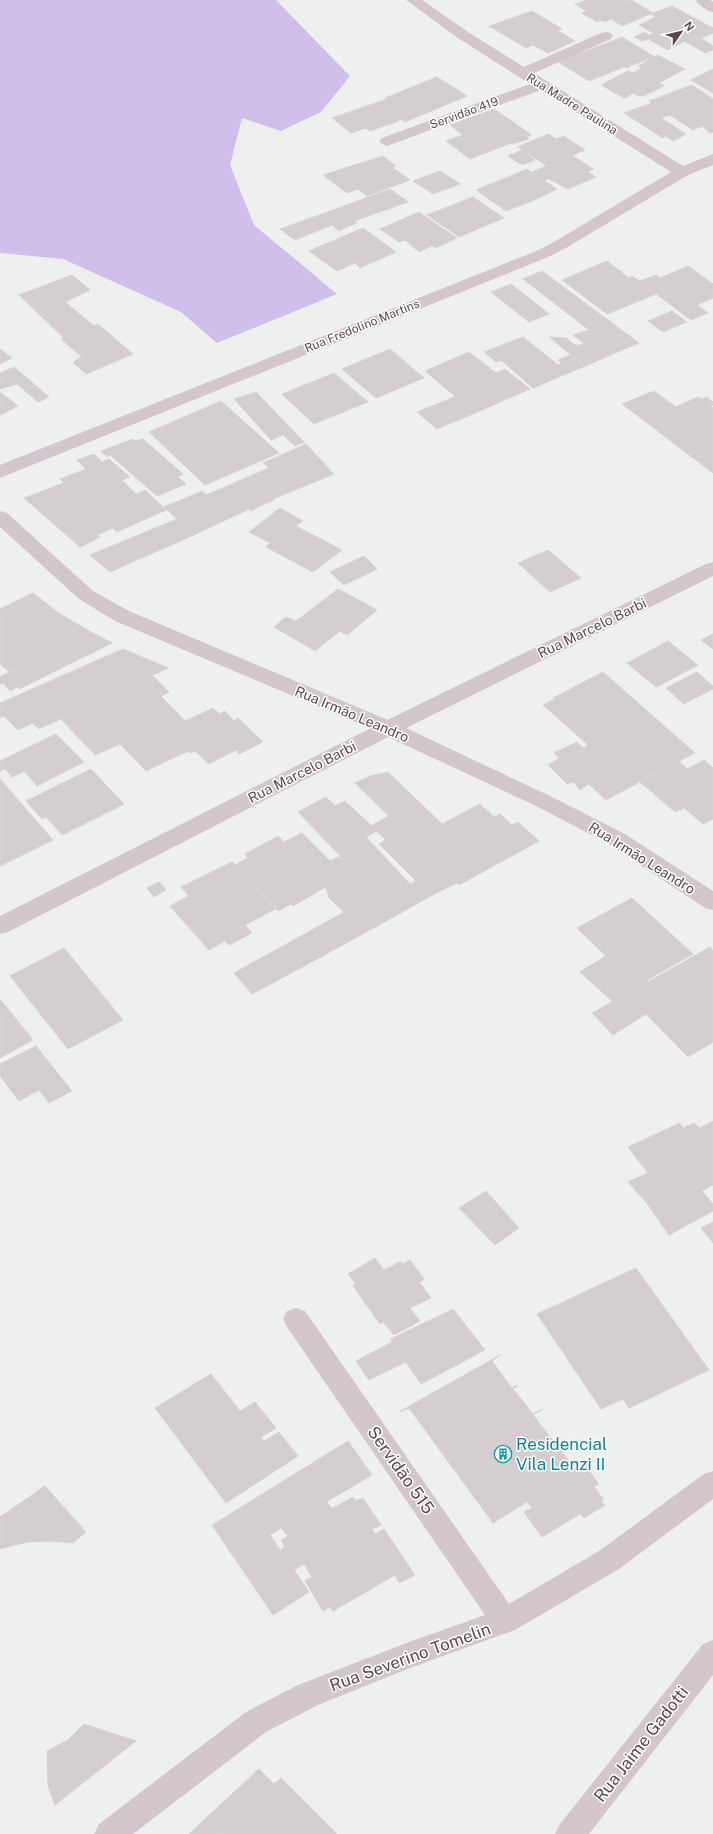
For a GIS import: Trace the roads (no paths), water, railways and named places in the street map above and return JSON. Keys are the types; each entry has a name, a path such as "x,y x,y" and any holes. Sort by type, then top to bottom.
{"street":[{"name":"Rua Madre Paulina","path":"414,0 463,35 522,73 682,172"},
{"path":"522,73 606,36"},
{"name":"Servidão 419","path":"386,141 541,85"},
{"name":"Rua Fredolino Martins","path":"0,472 251,370 540,256 682,172 713,159"},
{"name":"Rua Irmão Leandro","path":"0,517 86,595 122,616 388,728 541,800 617,839 713,902"},
{"name":"Rua Marcelo Barbi","path":"0,926 388,728 713,568"},
{"name":"Servidão 515","path":"296,1319 505,1621"},
{"name":"Rua Severino Tomelin","path":"110,1834 256,1722 315,1692 409,1655 505,1621 609,1560 713,1483"},
{"name":"Rua Jaime Gadotti","path":"570,1834 713,1653"}],"place":[{"name":"Residencial Vila Lenzi II","path":"503,1454"}]}
